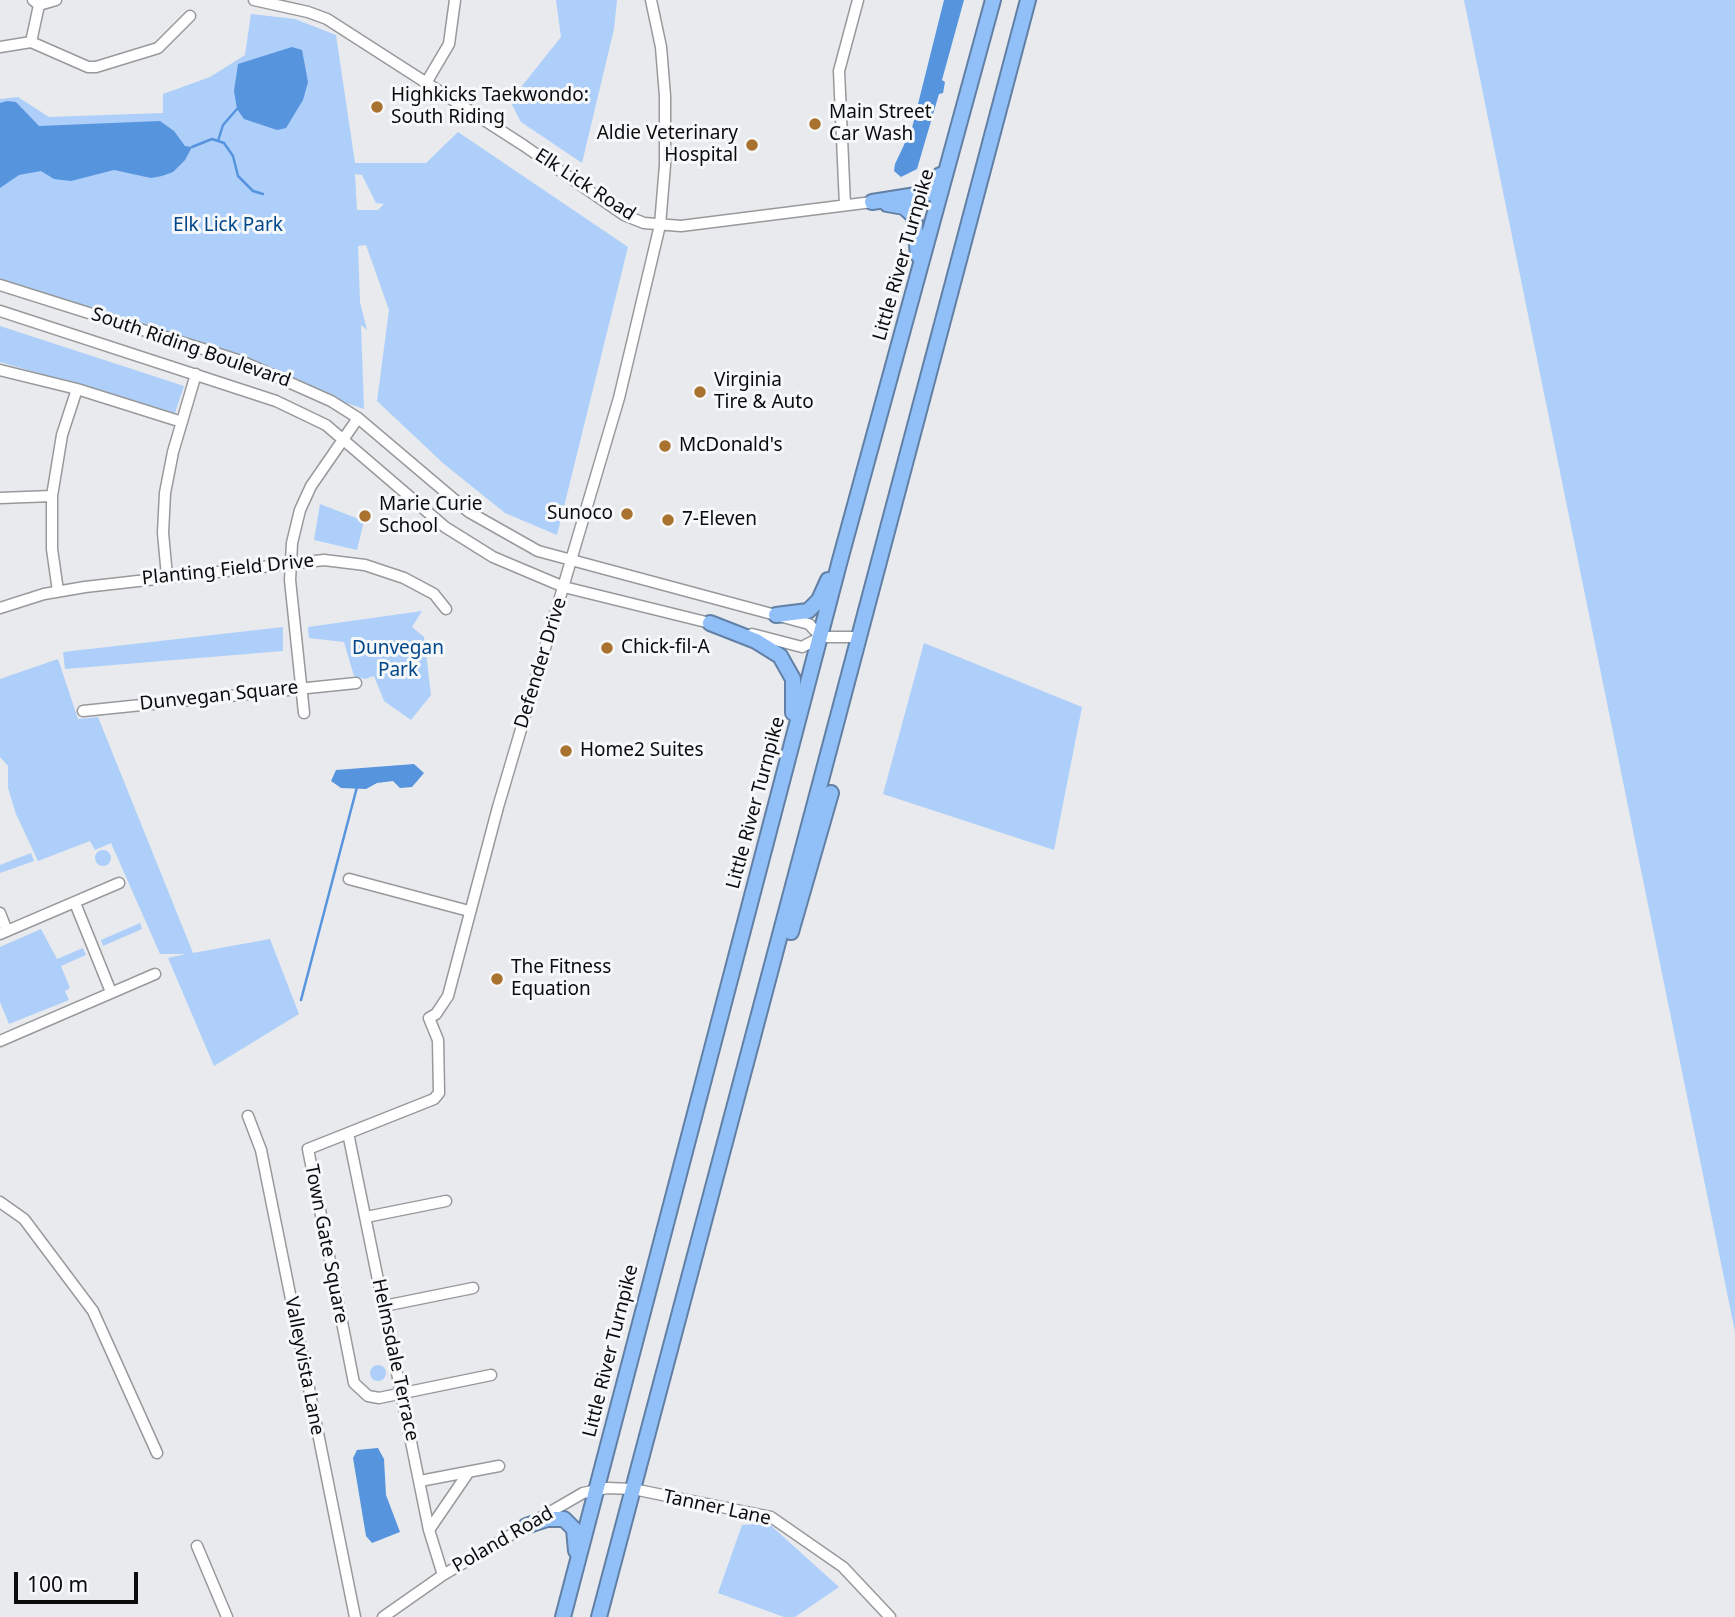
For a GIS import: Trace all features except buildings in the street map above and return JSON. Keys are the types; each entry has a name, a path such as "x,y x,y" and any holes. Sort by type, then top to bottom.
{"highway":[{"name":"Little River Turnpike","path":"563,1617 845,543 993,0"},
{"path":"598,1617 1028,0"},
{"path":"872,202 929,193 958,133"},
{"path":"872,202 904,207 914,216 918,272"},
{"path":"776,615 802,614 815,606 845,543"},
{"path":"710,623 767,646 780,656 790,671 795,698 784,776"},
{"path":"769,978 792,931 831,793"},
{"path":"526,1525 555,1518 568,1521 576,1541 572,1580"}],"street":[{"path":"31,42 36,2 56,0"},
{"name":"Elk Lick Road","path":"254,0 327,19 624,215 660,225 681,226 872,202"},
{"path":"426,83 449,44 454,0"},
{"name":"Defender Drive","path":"438,1095 438,1040 429,1018 436,1014 448,996 469,911 622,387 660,225 665,165 665,99 661,47 651,0"},
{"path":"845,205 839,71 858,0"},
{"path":"0,47 31,42 88,67 96,67 158,48 190,16"},
{"name":"South Riding Boulevard","path":"0,285 281,377 358,418 468,512 538,551 809,624 821,637"},
{"name":"South Riding Boulevard","path":"0,311 276,401 326,425 467,542 564,587 802,648 821,637 857,637"},
{"path":"0,370 77,389 182,422"},
{"path":"167,576 163,533 165,493 196,374"},
{"path":"58,591 52,549 52,496 62,435 77,389"},
{"path":"304,713 290,562 294,530 305,498 317,475 358,418"},
{"path":"0,498 52,496"},
{"name":"Planting Field Drive","path":"0,608 58,591 167,576 290,562 345,562 385,570 434,594 446,609"},
{"name":"Dunvegan Square","path":"83,711 356,683"},
{"path":"349,879 469,911"},
{"path":"0,913 3,932 119,883"},
{"path":"75,903 111,992"},
{"path":"1,1038 155,974"},
{"name":"Town Gate Square","path":"403,1394 379,1398 368,1396 352,1376 308,1149 438,1095"},
{"name":"Valleyvista Lane","path":"248,1116 260,1144 355,1617"},
{"name":"Helmsdale Terrace","path":"348,1133 429,1530 443,1575"},
{"path":"366,1217 446,1201"},
{"path":"0,1202 24,1219 93,1311 157,1453"},
{"path":"384,1306 473,1288"},
{"path":"403,1394 491,1375"},
{"path":"419,1481 499,1466"},
{"path":"429,1530 468,1473"},
{"name":"Poland Road","path":"383,1617 443,1575 526,1525 596,1489 633,1489"},
{"name":"Tanner Lane","path":"633,1489 771,1517 842,1567 890,1617"},
{"path":"197,1546 227,1617"}],"green space":[{"path":"556,0 617,0 614,29 582,163 521,122 510,101 561,37"},
{"path":"1464,0 1735,0 1735,1332"},
{"name":"Elk Lick Park","path":"251,14 295,19 336,35 355,163 426,163 458,132 628,247 557,535 505,513 444,464 377,401 389,310 366,245 358,246 360,302 367,330 361,325 364,409 0,286 0,99 18,97 49,117 163,113 163,94 210,77 245,55","holes":["355,174 362,175 376,203 384,204 378,210 357,210"]},
{"path":"0,326 184,386 175,413 0,362"},
{"path":"320,504 364,521 357,550 314,540"},
{"name":"Dunvegan Park","path":"422,611 412,627 424,637 431,695 411,720 384,701 374,676 365,679 354,676 344,642 309,638 308,627"},
{"path":"283,627 283,651 65,669 63,652"},
{"path":"924,643 1082,707 1054,850 883,794"},
{"path":"58,659 78,719 98,717 193,953 270,939 299,1014 214,1066 168,958 186,954 160,954 111,843 95,850 90,841 38,861 16,814 8,788 8,766 0,757 0,679"},
{"path":"100,850 106,850 111,858 109,864 100,866 95,861 95,855"},
{"path":"31,853 34,861 0,873 0,865"},
{"path":"140,923 142,929 103,946 101,940"},
{"path":"41,929 57,959 83,948 86,955 61,966 70,988 65,991 69,1000 9,1024 0,1002 0,947"},
{"path":"375,1365 381,1365 386,1373 384,1379 375,1381 370,1376 370,1370"},
{"path":"768,1523 839,1587 795,1617 784,1617 718,1593 742,1525"}],"water":[{"path":"944,0 964,0 942,80 945,82 943,93 939,94 917,169 901,177 894,171 895,164 912,128"},
{"path":"292,47 302,50 308,82 303,100 286,128 277,130 244,119 237,109 234,91 238,64"},
{"path":"16,102 39,126 160,121 174,131 185,146 192,147 185,160 173,172 162,176 151,178 114,170 71,181 54,179 41,171 19,175 0,188 0,103"},
{"path":"414,764 424,773 412,787 400,788 393,781 377,783 366,789 341,788 331,781 336,770"},
{"path":"378,1448 384,1459 386,1495 400,1532 372,1543 366,1536 353,1458 357,1450"}],"waterway":[{"path":"218,141 223,125 237,109"},
{"path":"192,147 212,139 224,143 233,156 238,176 253,191 263,194"},
{"path":"301,1000 357,787"}],"place":[{"name":"Highkicks Taekwondo: South Riding","path":"377,107"},
{"name":"Main Street Car Wash","path":"815,124"},
{"name":"Aldie Veterinary Hospital","path":"752,145"},
{"name":"Virginia Tire & Auto","path":"700,392"},
{"name":"McDonald's","path":"665,446"},
{"name":"Sunoco","path":"627,514"},
{"name":"Marie Curie School","path":"365,516"},
{"name":"7-Eleven","path":"668,520"},
{"name":"Chick-fil-A","path":"607,648"},
{"name":"Home2 Suites","path":"566,751"},
{"name":"The Fitness Equation","path":"497,979"}]}
